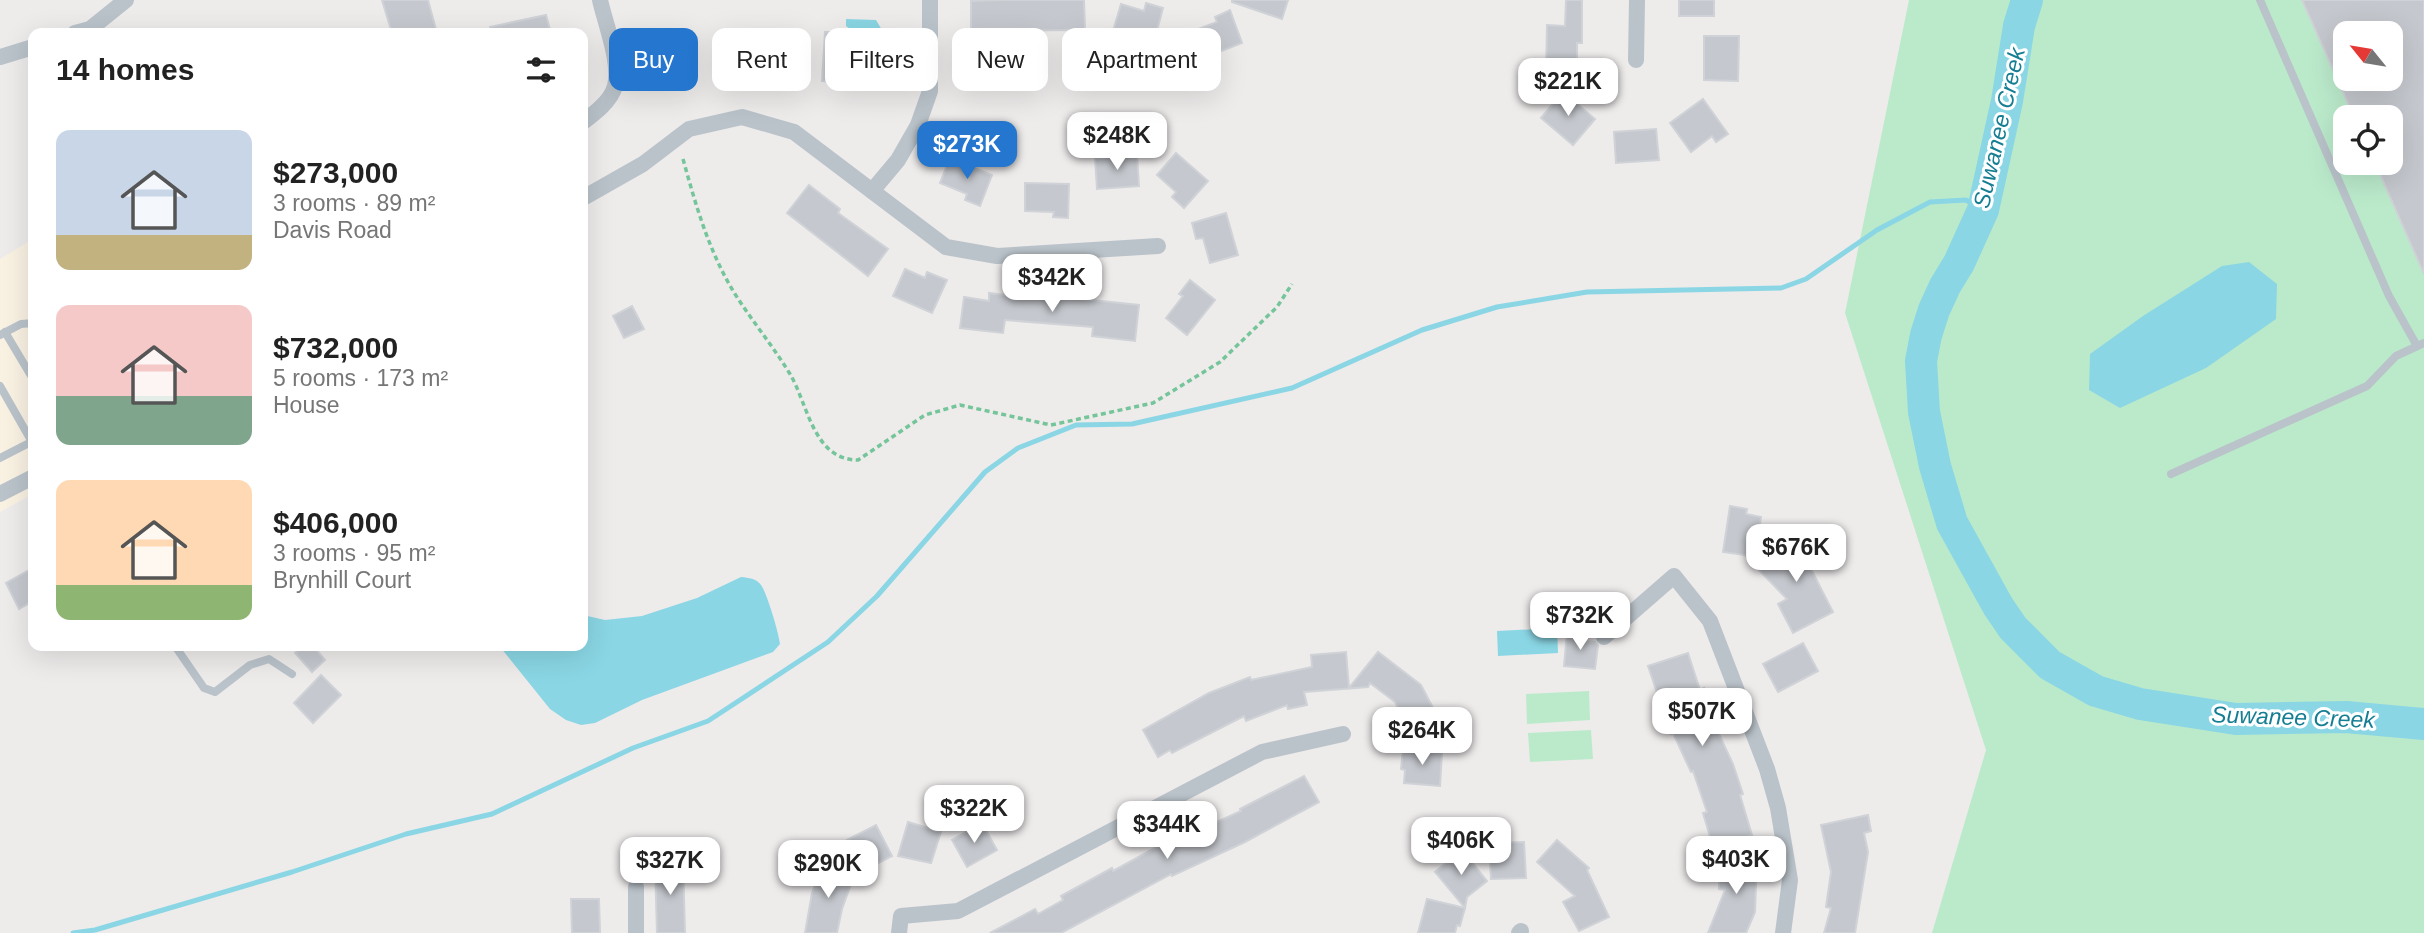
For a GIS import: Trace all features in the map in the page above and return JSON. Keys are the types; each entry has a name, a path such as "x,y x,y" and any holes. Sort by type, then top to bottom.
{"street":[{"path":"91,28 126,0"},
{"path":"588,118 601,108 615,86 614,58 600,0"},
{"path":"872,191 898,160 918,125 930,91 930,0"},
{"path":"1636,60 1637,0"},
{"path":"0,57 28,49"},
{"path":"588,195 643,164 689,129 742,117 794,132 946,247 998,256 1158,246"},
{"path":"0,494 28,480"},
{"path":"1604,637 1674,576 1710,621 1767,769 1778,808 1790,880 1783,933"},
{"path":"899,933 901,915 958,911 1262,752 1343,734"},
{"path":"635,887 636,933"}],"lane":[{"path":"2171,474 2367,386 2396,356 2420,344 2389,296 2260,0"},
{"path":"28,323 3,333 28,371"},
{"path":"0,386 28,434"},
{"path":"0,458 28,444"},
{"path":"178,651 204,688 215,692 250,664 269,659 292,674"}],"path":[{"path":"683,159 704,233 734,293 791,375 812,425 827,450 845,460 858,460 925,415 960,405 1051,425 1153,403 1220,362 1278,307 1292,284"}],"shaded area":[{"path":"28,242 28,497 0,512 0,259"}],"green space":[{"path":"1909,0 2424,0 2424,933 1932,933 1986,750 1845,313"},
{"path":"1589,691 1590,720 1527,724 1526,694"},
{"path":"1591,730 1593,759 1530,762 1528,733"}],"water":[{"path":"846,19 876,20 881,28 849,28"},
{"path":"2249,262 2277,284 2276,319 2206,368 2120,408 2089,390 2090,354 2143,316 2222,266"},
{"path":"741,577 755,580 763,589 780,644 773,652 642,700 595,723 581,725 566,720 550,709 503,651 588,651 588,616 605,620 642,616 697,598"},
{"path":"1557,628 1558,653 1498,656 1497,631"}],"building":[{"path":"382,0 428,0 436,28 390,28"},
{"path":"1084,0 1085,28 1048,30 1048,28 971,28 971,1"},
{"path":"1232,0 1288,0 1282,19"},
{"path":"1566,0 1582,0 1582,43 1577,43 1577,72 1546,72 1547,25 1565,26"},
{"path":"1679,0 1714,0 1714,16 1679,16"},
{"path":"2302,0 2424,0 2424,274 2380,175 2403,175 2403,105 2349,105 2342,91 2403,91 2403,21 2333,21 2333,70"},
{"path":"1146,3 1163,8 1158,28 1114,28 1121,4 1144,11"},
{"path":"1230,10 1242,43 1221,51 1221,28 1201,28 1217,22 1215,17"},
{"path":"546,15 550,28 490,28"},
{"path":"825,32 825,81 822,81"},
{"path":"1704,36 1739,36 1738,81 1704,80"},
{"path":"1563,92 1595,119 1573,145 1541,118"},
{"path":"1703,99 1728,134 1716,142 1712,136 1691,152 1670,123"},
{"path":"1656,129 1659,160 1616,163 1614,132"},
{"path":"1176,153 1208,181 1184,208 1172,197 1176,192 1157,175"},
{"path":"1137,155 1139,186 1097,189 1095,158"},
{"path":"950,158 992,175 980,206 965,200 967,194 940,183"},
{"path":"1025,183 1069,184 1068,218 1053,217 1054,212 1025,211"},
{"path":"809,185 840,209 838,213 888,249 868,276 787,213"},
{"path":"1226,213 1238,255 1210,263 1203,238 1196,239 1192,223"},
{"path":"905,269 925,278 927,272 947,280 932,313 893,296"},
{"path":"1190,280 1215,300 1187,335 1166,318 1183,296 1179,294"},
{"path":"1053,290 1073,291 1072,298 1139,305 1135,341 1092,336 1093,327 1005,320 1003,333 960,328 964,297 989,301 989,293 1028,298 1028,292 1053,294"},
{"path":"632,306 644,329 624,338 613,316"},
{"path":"1730,506 1747,509 1746,514 1761,517 1754,564 1745,555 1723,552"},
{"path":"1792,534 1814,558 1808,563 1833,612 1793,633 1778,604 1787,599 1757,568"},
{"path":"28,571 28,604 19,609 6,583"},
{"path":"1567,633 1584,635 1583,641 1595,642 1598,645 1595,669 1564,666"},
{"path":"1803,643 1818,671 1778,692 1763,664"},
{"path":"317,651 325,660 312,672 295,653"},
{"path":"1346,652 1349,688 1378,652 1421,685 1443,727 1412,745 1404,730 1408,728 1395,702 1370,683 1368,687 1304,692 1307,705 1288,709 1287,705 1246,721 1244,716 1172,753 1170,750 1158,757 1143,730 1209,693 1250,677 1251,680 1312,667 1311,655"},
{"path":"1688,653 1700,690 1704,688 1718,732 1733,764 1752,835 1713,847 1703,813 1707,812 1693,771 1691,772 1673,733 1671,734 1648,666"},
{"path":"321,675 341,695 313,723 294,703"},
{"path":"1403,749 1442,752 1440,786 1404,783 1405,770 1401,769"},
{"path":"1304,776 1319,802 1245,842 1172,876 1171,874 1061,933 990,933 1035,909 1038,914 1063,900 1061,896 1112,868 1113,871 1186,831 1188,835 1241,811 1240,809"},
{"path":"1868,815 1871,831 1864,833 1868,852 1855,933 1824,933 1831,908 1826,907 1831,872 1821,825"},
{"path":"908,822 941,832 931,863 898,856"},
{"path":"982,823 997,850 967,867 952,840"},
{"path":"876,825 892,856 863,871 847,840"},
{"path":"1557,840 1589,868 1587,870 1609,917 1579,931 1563,902 1575,896 1537,862"},
{"path":"1524,842 1526,878 1491,879 1489,843"},
{"path":"1462,850 1487,881 1467,897 1465,908 1435,872"},
{"path":"1720,857 1757,858 1755,912 1746,933 1708,933 1725,890 1719,889"},
{"path":"683,861 685,933 657,933 655,862"},
{"path":"823,863 854,876 837,933 805,933 812,893"},
{"path":"571,899 599,899 600,933 572,933"},
{"path":"1427,899 1465,908 1455,933 1418,933"}],"waterway":[{"name":"Suwanee Creek","path":"2027,0 2019,26 2007,101 1983,210 1934,310 1921,361 1924,412 1935,466 1952,523 2013,628 2050,665 2096,691 2140,704 2236,719 2346,717 2424,724"},
{"path":"73,933 95,930 292,872 406,834 492,814 633,748 708,721 828,642 877,596 985,472 1018,448 1076,425 1132,424 1292,388 1422,330 1497,307 1587,292 1781,288 1806,279 1877,230 1930,202 1966,200 1983,210"}]}
